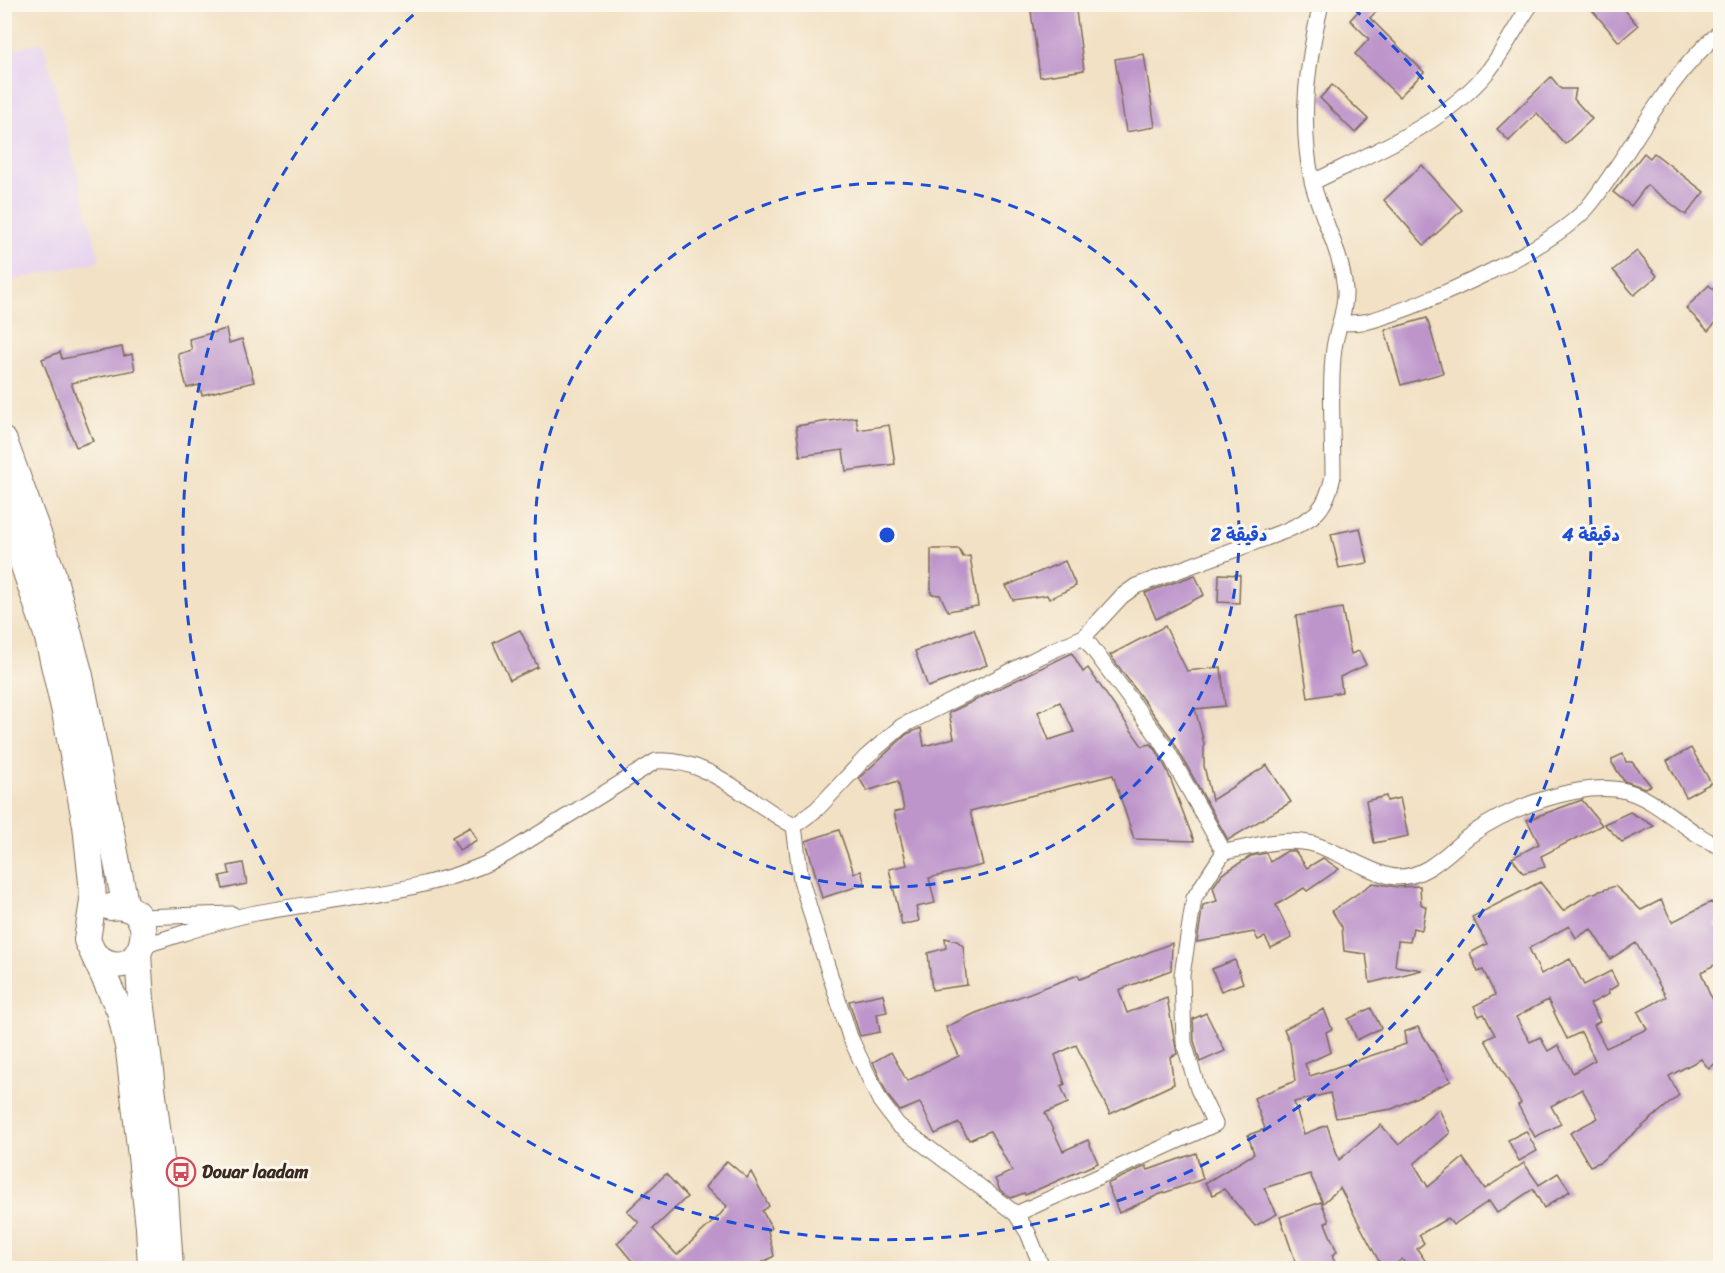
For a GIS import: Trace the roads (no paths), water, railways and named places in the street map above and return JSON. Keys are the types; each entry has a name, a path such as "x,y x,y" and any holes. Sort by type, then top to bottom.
{"highway":[{"path":"4,441 52,572 80,676 132,913 144,931 140,949 141,1000 165,1191 170,1269"},
{"path":"4,507 47,634 65,712 86,825 92,884 87,940 120,1011 129,1051 149,1227 151,1269"},
{"path":"90,921 106,908 132,913"},
{"path":"96,956 104,962 118,964 133,958 140,949"}],"street":[{"path":"794,826 807,818 866,757 902,726 1051,651 1084,638 1122,596 1136,586 1309,520 1329,497 1333,476 1334,348 1342,323 1345,289 1341,268 1313,182 1305,133 1305,93 1321,4"},
{"path":"1313,182 1384,147 1462,97 1488,71 1509,43 1531,4"},
{"path":"1342,323 1367,321 1409,308 1538,247 1569,226 1591,204 1670,84 1703,46 1720,32"},
{"path":"1084,638 1164,745 1224,852"},
{"path":"140,949 253,914 447,879 486,866 656,761 676,759 697,766 794,826"},
{"path":"1016,1214 1215,1124 1198,1089 1184,1043 1182,975 1194,898 1224,852 1287,840 1311,843 1397,877 1418,874 1441,860 1488,823 1527,807 1596,788 1628,791 1720,846"},
{"path":"794,826 801,880 818,938 850,1037 879,1101 898,1125 1016,1214 1028,1233 1042,1269"},
{"path":"132,913 253,914"}],"place":[{"name":"Douar laadam","path":"181,1172"}]}
